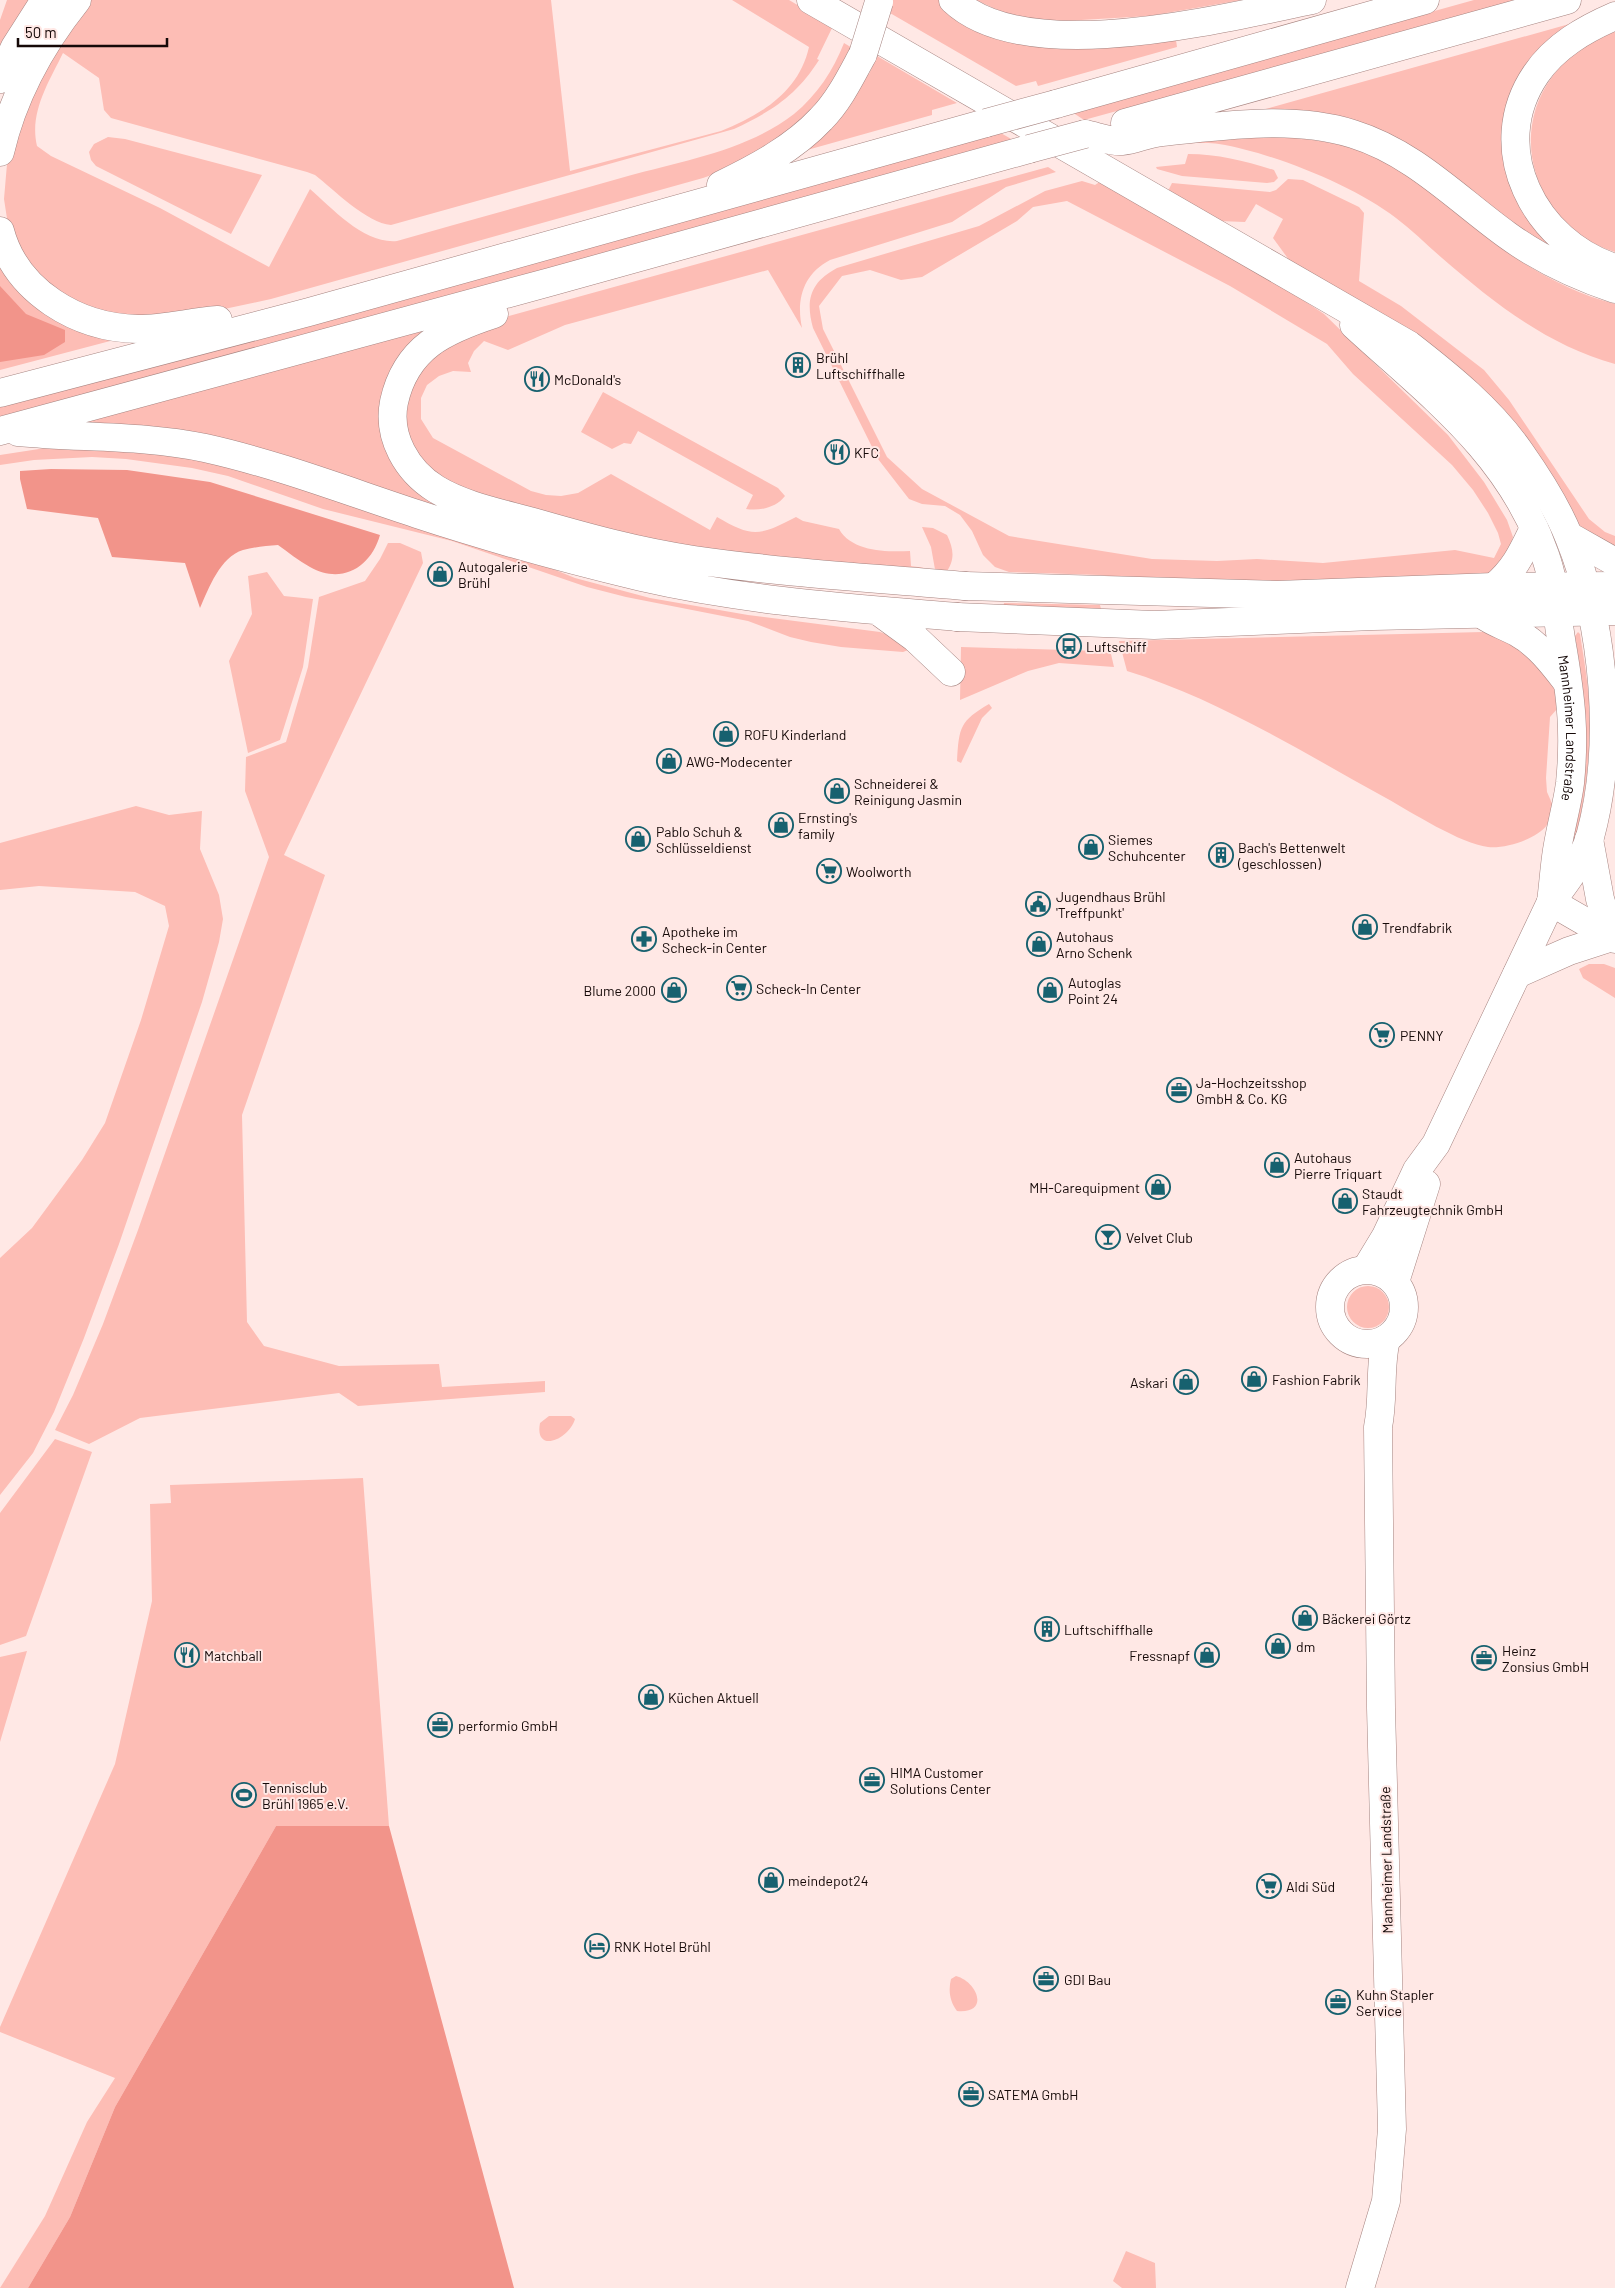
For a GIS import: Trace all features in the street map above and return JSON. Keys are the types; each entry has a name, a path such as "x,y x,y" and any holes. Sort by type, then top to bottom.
{"main road":[{"path":"0,78 15,48 45,0"},
{"path":"0,152 11,115 32,66 55,28 77,0"},
{"path":"811,0 1320,294"},
{"path":"953,0 962,8 1001,26 1064,34 1094,34 1159,28 1312,0"},
{"path":"1381,0 1420,1"},
{"path":"1,431 550,282 1029,149 1102,135 1567,0"},
{"path":"668,212 751,170 793,143 822,119 843,90 863,54 879,1"},
{"path":"0,393 310,312 1420,1"},
{"path":"1615,16 1594,24 1564,43 1537,73 1527,90 1520,112 1516,140 1518,165 1526,189 1537,210 1553,231 1572,247 1600,263 1615,268"},
{"path":"1102,135 1268,123 1329,128 1353,134 1383,145 1412,161 1508,236 1535,254 1586,279 1615,289"},
{"path":"0,231 11,259 39,293 73,315 95,323 137,329 170,328 206,321 310,312"},
{"path":"550,282 496,314 442,334 424,348 405,370 397,387 393,407 395,436 411,468 424,480 452,497 572,534 693,560 813,574 965,586 1277,595 1494,587 1556,599 1598,603 1615,586"},
{"name":"Mannheimer Landstraße","path":"1320,294 1443,404 1465,427 1488,454 1513,489 1534,528 1556,599 1570,685 1573,721 1570,783 1556,857 1551,902"},
{"name":"Mannheimer Landstraße","path":"1320,294 1376,324 1409,345 1449,376 1485,412 1519,451 1548,496 1569,536 1598,603 1608,667 1605,740 1600,790 1589,838 1574,872 1551,902 1436,1144 1417,1170 1386,1236 1366,1269"},
{"path":"1,431 61,437 130,437 205,448 249,458 497,538 640,577 768,600 957,617 1154,625 1481,614 1556,599"},
{"path":"1494,587 1510,573 1534,528"},
{"path":"1569,536 1615,562"},
{"path":"878,611 915,638 951,672"},
{"path":"1481,614 1492,622 1518,633 1535,645 1570,685"},
{"path":"1589,838 1600,899 1613,938"},
{"path":"1551,902 1613,938"},
{"path":"1517,974 1569,951 1613,938"},
{"name":"Mannheimer Landstraße","path":"1395,1282 1430,1174 1436,1144"},
{"path":"1366,1269 1382,1273 1395,1282 1403,1296 1404,1313 1398,1328 1386,1339 1373,1344 1360,1344 1347,1338 1337,1329 1331,1316 1330,1304 1332,1293 1338,1283 1351,1273 1366,1269"},
{"name":"Mannheimer Landstraße","path":"1360,2288 1386,2201 1392,2129 1382,1708 1378,1428 1382,1408 1383,1353 1386,1339"},
{"name":"Mannheimer Landstraße","path":"1360,1344 1368,1368 1371,1407 1378,1428"}],"shaded area":[{"path":"7,0 34,0 0,58 0,20"},
{"path":"91,0 551,0 570,171 721,131 764,109 787,89 797,77 809,47 732,0 789,0 833,26 817,59 819,60 792,93 772,109 734,129 391,225 382,223 361,212 315,175 111,118 104,110 99,78 63,53 38,109 35,133 37,146 51,156 160,208 269,267 310,189 339,215 361,231 373,237 397,241 714,153 756,137 794,114 810,99 824,82 844,43 854,49 846,65 802,125 726,170 271,299 182,318 103,316 38,280 8,225 4,199 7,164 24,107 71,24"},
{"path":"892,0 942,0 954,11 1175,33 1177,47 1038,86 1036,81 1016,86 890,13"},
{"path":"976,0 1242,0 1149,16 1064,21 1034,20 1000,11"},
{"path":"1474,0 1519,0 1084,120 1072,112"},
{"path":"1580,21 1513,111 1556,244 1548,253 1446,177 1251,113"},
{"path":"1615,28 1615,252 1589,241 1567,224 1550,204 1538,180 1532,155 1532,128 1538,102 1558,69 1581,49"},
{"path":"877,56 957,103 932,110 932,115 800,152 864,71 869,74"},
{"path":"999,132 1013,140 874,180 0,418 0,406"},
{"path":"108,137 125,139 262,175 231,234 96,166 91,160 89,152 94,144"},
{"path":"1281,137 1329,142 1352,148 1388,163 1428,190 1494,243 1526,265 1578,292 1615,304 1615,364 1567,346 1522,321 1481,291 1396,218 1335,182 1287,163 1240,148 1214,143 1178,143 1155,139"},
{"path":"1188,154 1221,157 1253,164 1274,170 1278,178 1274,182 1267,183 1182,176 1157,169 1156,167 1185,164"},
{"path":"1048,167 1056,172 1006,187 952,222 830,260 813,273 804,289 800,308 802,328 768,270 565,325 508,350 484,341 474,351 468,363 471,372 453,371 439,376 427,385 421,398 421,419 433,438 531,491 561,496 578,493 611,474 710,530 717,517 739,529 756,532 773,528 796,517 803,521 839,529 852,542 871,549 910,551 911,566 925,568 924,576 663,547 448,485 422,464 405,428 407,397 421,365 484,323"},
{"path":"1288,179 1303,180 1359,207 1364,213 1359,281 1401,306 1484,370 1509,400 1589,519 1605,532 1615,536 1615,555 1596,545 1579,525 1519,441 1292,264 1273,238 1283,219 1256,204 1245,222 1219,221 1168,191 1172,183 1270,192 1276,190"},
{"path":"1082,181 1095,185 1101,181 1285,288 1324,314 1448,435 1484,482 1507,520 1513,537 1508,553 1495,571 1480,578 1322,589 1133,579 1100,575 1009,572 995,567 983,555 972,531 960,515 945,506 922,504 909,499 878,459 813,328 810,308 812,292 821,279 837,268 979,226 1045,191","holes":["1067,201 1230,286 1327,344 1353,374 1452,465 1473,490 1498,533 1501,544 1494,558 1455,550 1323,563 1257,559 1217,561 1152,559 1009,536 922,489 887,457 823,329 819,306 842,276 870,270 901,280 922,277 1017,221 1033,207"]},
{"path":"0,254 114,340 0,370"},
{"path":"0,286 26,314 65,330 65,342 44,355 0,362"},
{"path":"436,325 389,385 431,496 925,595 755,582 686,574 78,422"},
{"path":"603,392 778,488 785,496 767,508 746,509 753,495 638,431 631,444 624,443 612,449 581,432"},
{"path":"52,447 192,454 536,562 575,578 650,598 748,615 880,632 901,640 911,649 903,652 841,647 811,642 790,637 748,621 626,597 587,587 452,541 323,509 228,476 192,468 126,459 92,457 34,460 0,465 0,455"},
{"path":"51,469 127,470 210,482 380,535 370,556 354,570 344,573 333,574 310,567 278,545 243,550 228,559 216,574 200,608 185,563 112,557 98,518 27,509 20,471"},
{"path":"922,527 933,528 947,535 953,554 946,573 936,575 931,547"},
{"path":"388,543 400,543 421,552 423,563 284,855 325,875 242,1115 247,1322 264,1346 339,1366 439,1364 442,1387 545,1381 545,1392 358,1406 339,1393 140,1418 89,1444 55,1430 73,1395 103,1324 269,857 245,791 246,757 286,742 308,667 319,597 365,581"},
{"path":"267,572 284,596 313,599 303,667 280,740 248,753 229,661 252,614 248,576"},
{"path":"1004,603 1100,605 1101,609 1003,609"},
{"path":"1483,632 1512,640 1530,651 1537,658 1559,692 1557,709 1550,717 1546,778 1547,792 1554,808 1550,819 1547,825 1536,835 1512,845 1495,847 1477,845 1450,834 1227,711 1194,696 1127,671 1119,641"},
{"path":"1578,632 1580,634 1587,684 1590,733 1585,789 1571,863 1570,835 1585,737 1583,694 1575,636"},
{"path":"961,647 1100,651 1111,654 1114,667 1059,663 1028,671 960,700"},
{"path":"989,704 992,708 982,718 961,763 957,761 960,733 963,726 972,715"},
{"path":"136,806 169,815 202,811 200,849 219,895 223,919 219,942 202,1002 119,1244 84,1338 54,1412 33,1453 0,1495 0,1258 32,1228 82,1160 105,1123 141,1020 169,926 165,906 135,892 39,886 0,890 0,843"},
{"path":"1589,964 1604,964 1615,968 1615,998 1583,978 1579,969"},
{"path":"1364,1286 1372,1286 1383,1292 1389,1307 1383,1322 1372,1328 1364,1328 1353,1322 1347,1311 1347,1303 1353,1292"},
{"path":"549,1416 571,1416 575,1419 572,1426 560,1438 547,1441 542,1438 540,1433 540,1423"},
{"path":"55,1439 92,1452 26,1636 0,1645 0,1513"},
{"name":"Tennisclub Brühl 1965 e.V.","path":"363,1478 389,1826 276,1826 115,2107 70,2217 28,2288 0,2288 45,2216 87,2122 115,2078 0,2032 0,2027 115,1764 152,1601 150,1504 171,1503 170,1485"},
{"path":"27,1651 0,1742 0,1657"},
{"path":"276,1826 389,1826 514,2288 28,2288 70,2217 115,2107"},
{"path":"956,1976 964,1979 975,1991 977,2003 974,2008 967,2011 957,2011 955,2008 951,2000 950,1983 951,1979"},
{"path":"1126,2251 1155,2263 1156,2288 1122,2288 1113,2281"}],"place":[{"name":"Brühl Luftschiffhalle","path":"798,365"},
{"name":"McDonald's","path":"537,379"},
{"name":"KFC","path":"837,452"},
{"name":"Autogalerie Brühl","path":"440,574"},
{"name":"Luftschiff","path":"1069,646"},
{"name":"ROFU Kinderland","path":"726,734"},
{"name":"AWG-Modecenter","path":"669,761"},
{"name":"Schneiderei & Reinigung Jasmin","path":"837,791"},
{"name":"Ernsting's family","path":"781,825"},
{"name":"Pablo Schuh & Schlüsseldienst","path":"638,839"},
{"name":"Siemes Schuhcenter","path":"1091,847"},
{"name":"Bach's Bettenwelt (geschlossen)","path":"1221,855"},
{"name":"Woolworth","path":"829,871"},
{"name":"Jugendhaus Brühl 'Treffpunkt'","path":"1038,904"},
{"name":"Trendfabrik","path":"1365,927"},
{"name":"Apotheke im Scheck-in Center","path":"644,939"},
{"name":"Autohaus Arno Schenk","path":"1039,944"},
{"name":"Scheck-In Center","path":"739,988"},
{"name":"Blume 2000","path":"674,990"},
{"name":"Autoglas Point 24","path":"1050,990"},
{"name":"PENNY","path":"1382,1035"},
{"name":"Ja-Hochzeitsshop GmbH & Co. KG","path":"1179,1090"},
{"name":"Autohaus Pierre Triquart","path":"1277,1165"},
{"name":"MH-Carequipment","path":"1158,1187"},
{"name":"Staudt Fahrzeugtechnik GmbH","path":"1345,1201"},
{"name":"Velvet Club","path":"1108,1237"},
{"name":"Fashion Fabrik","path":"1254,1379"},
{"name":"Askari","path":"1186,1382"},
{"name":"Bäckerei Görtz","path":"1305,1618"},
{"name":"Luftschiffhalle","path":"1047,1629"},
{"name":"dm","path":"1278,1646"},
{"name":"Matchball","path":"187,1655"},
{"name":"Fressnapf","path":"1207,1655"},
{"name":"Heinz Zonsius GmbH","path":"1484,1658"},
{"name":"Küchen Aktuell","path":"651,1697"},
{"name":"performio GmbH","path":"440,1725"},
{"name":"HIMA Customer Solutions Center","path":"872,1780"},
{"name":"Tennisclub Brühl 1965 e.V.","path":"244,1795"},
{"name":"meindepot24","path":"771,1880"},
{"name":"Aldi Süd","path":"1269,1886"},
{"name":"RNK Hotel Brühl","path":"597,1946"},
{"name":"GDI Bau","path":"1046,1979"},
{"name":"Kuhn Stapler Service","path":"1338,2002"},
{"name":"SATEMA GmbH","path":"971,2094"}]}
